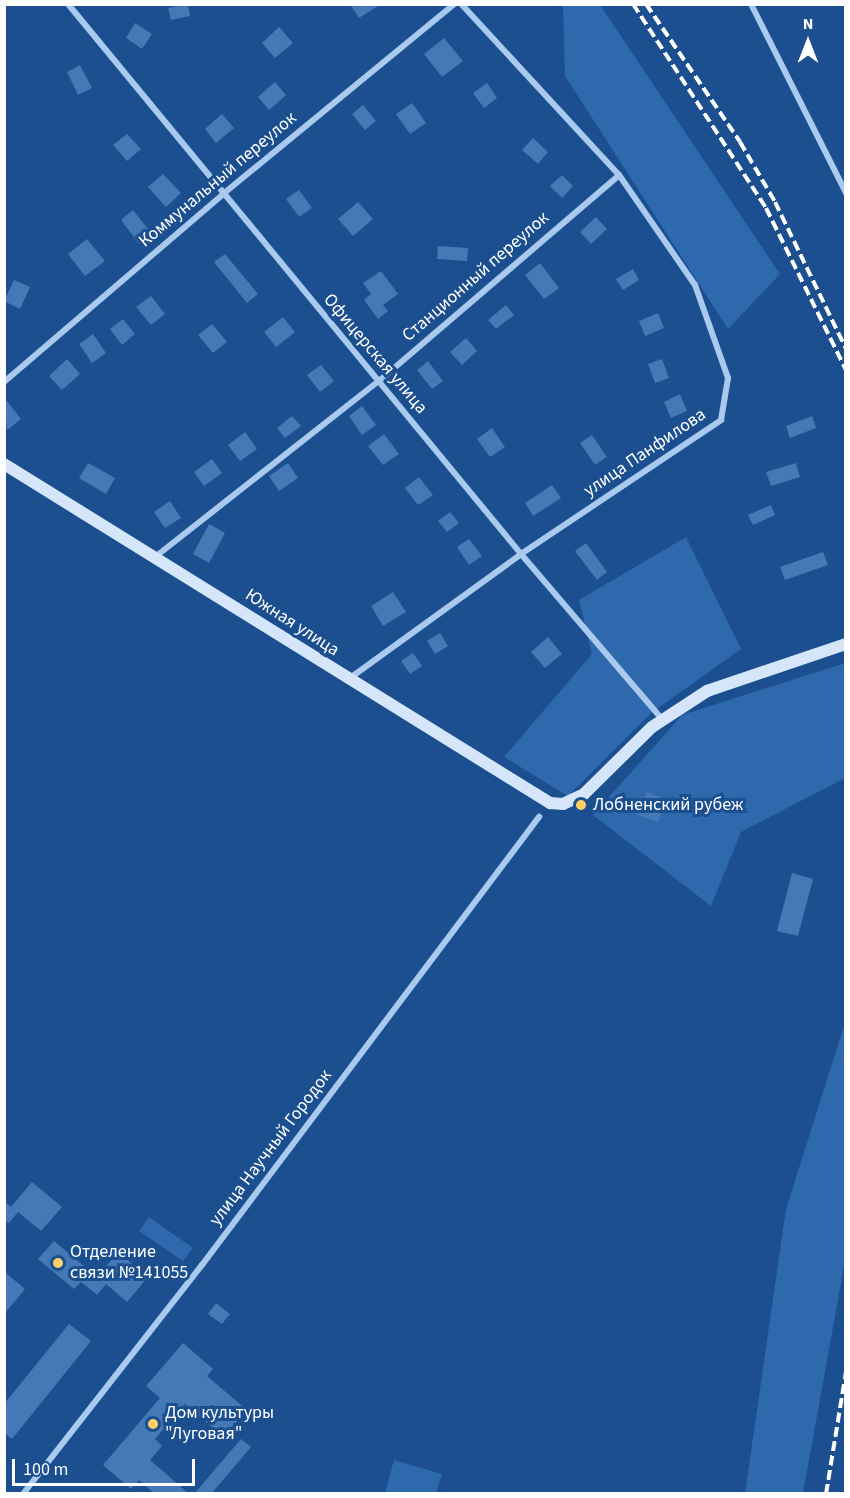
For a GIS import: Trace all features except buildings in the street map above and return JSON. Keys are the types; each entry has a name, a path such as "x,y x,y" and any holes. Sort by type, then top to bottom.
{"street":[{"name":"Офицерская улица","path":"68,4 521,554 663,720"},
{"name":"Коммунальный переулок","path":"4,382 223,194 454,4"},
{"name":"улица Панфилова","path":"347,680 521,554 721,420 728,378 695,285 619,174 461,4"},
{"path":"751,4 846,193"},
{"name":"Станционный переулок","path":"154,557 379,381 619,174"},
{"name":"Южная улица","path":"4,464 347,680 549,803 563,804 584,794 663,720"},
{"path":"663,720 707,691 846,644"},
{"name":"улица Научный Городок","path":"23,1494 212,1252 539,818"}],"shaded area":[{"path":"563,5 600,5 780,274 728,329 565,76"},
{"path":"686,537 741,649 651,713 568,796 504,757 592,654 579,600"},
{"path":"845,663 845,778 741,832 711,906 593,815 682,715"},
{"path":"845,1023 845,1261 803,1493 745,1493 786,1209"},
{"path":"149,1217 193,1248 183,1261 139,1231"},
{"path":"394,1460 442,1474 436,1493 385,1493"}],"railway":[{"path":"633,4 766,208 846,370"},
{"path":"646,4 740,142 775,202 846,349"},
{"path":"826,1494 846,1372"}],"place":[{"name":"Лобненский рубеж","path":"581,805"},
{"name":"Отделение связи №141055","path":"58,1263"},
{"name":"Дом культуры \"Луговая\"","path":"153,1424"}]}
